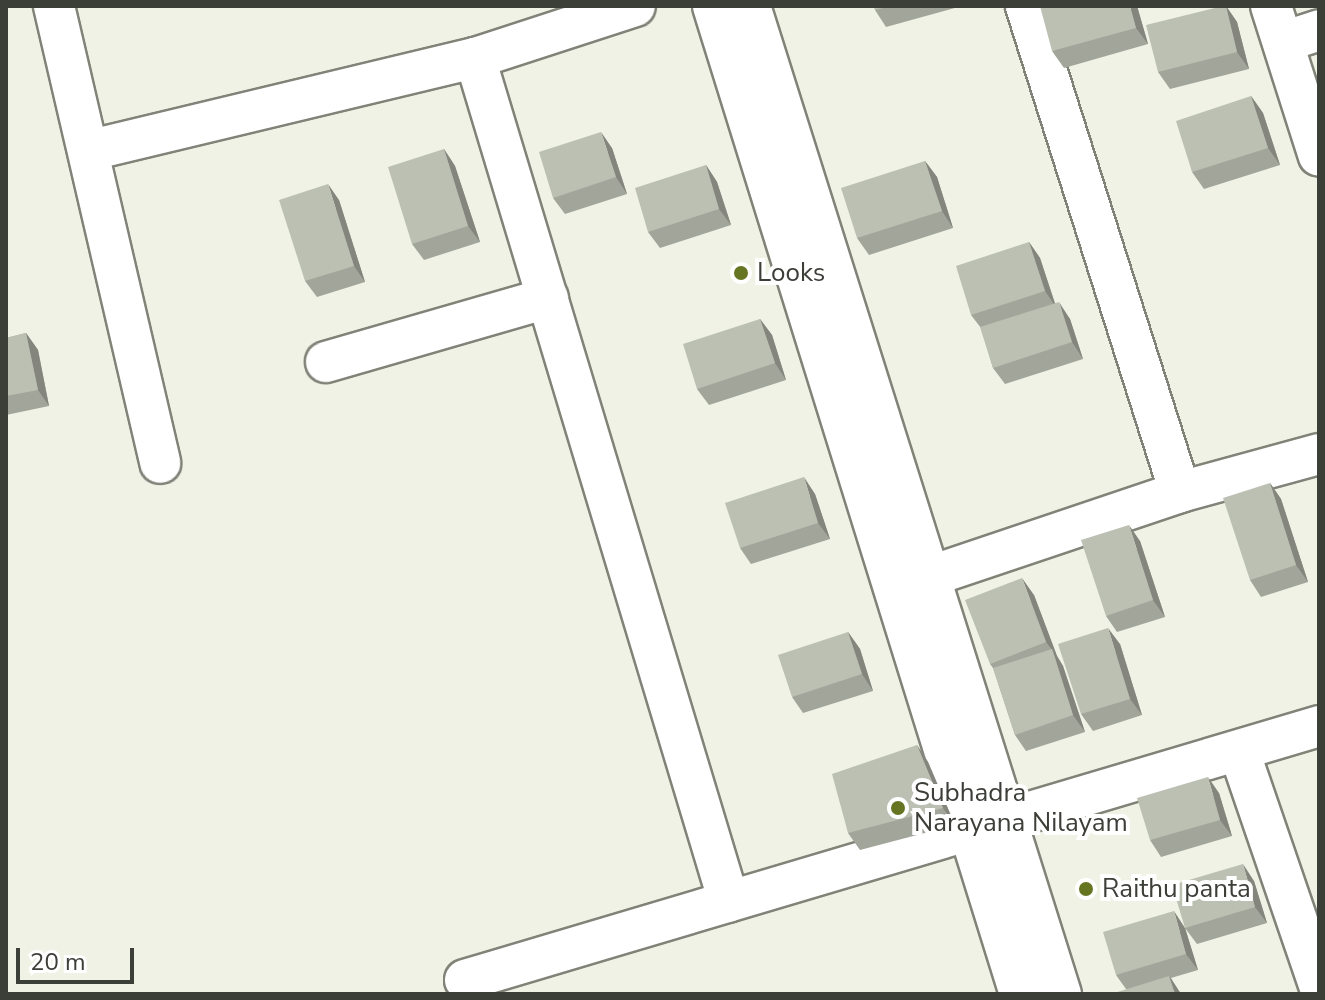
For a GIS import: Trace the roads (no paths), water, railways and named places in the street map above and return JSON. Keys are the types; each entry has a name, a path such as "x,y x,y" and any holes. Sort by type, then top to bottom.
{"street":[{"path":"54,6 91,150 160,463"},
{"path":"91,150 475,58 635,6"},
{"path":"713,6 894,589 987,823 1061,994"},
{"path":"750,6 931,577 987,823 1020,994"},
{"path":"1026,6 1180,492"},
{"path":"1291,26 1319,156"},
{"path":"475,58 729,902"},
{"path":"326,362 548,298"},
{"path":"894,589 1180,492 1319,454"},
{"path":"465,980 1319,726"},
{"path":"1239,751 1317,970"}],"place":[{"name":"Looks","path":"741,273"},
{"name":"Subhadra Narayana Nilayam","path":"898,808"},
{"name":"Raithu panta","path":"1086,889"}]}
